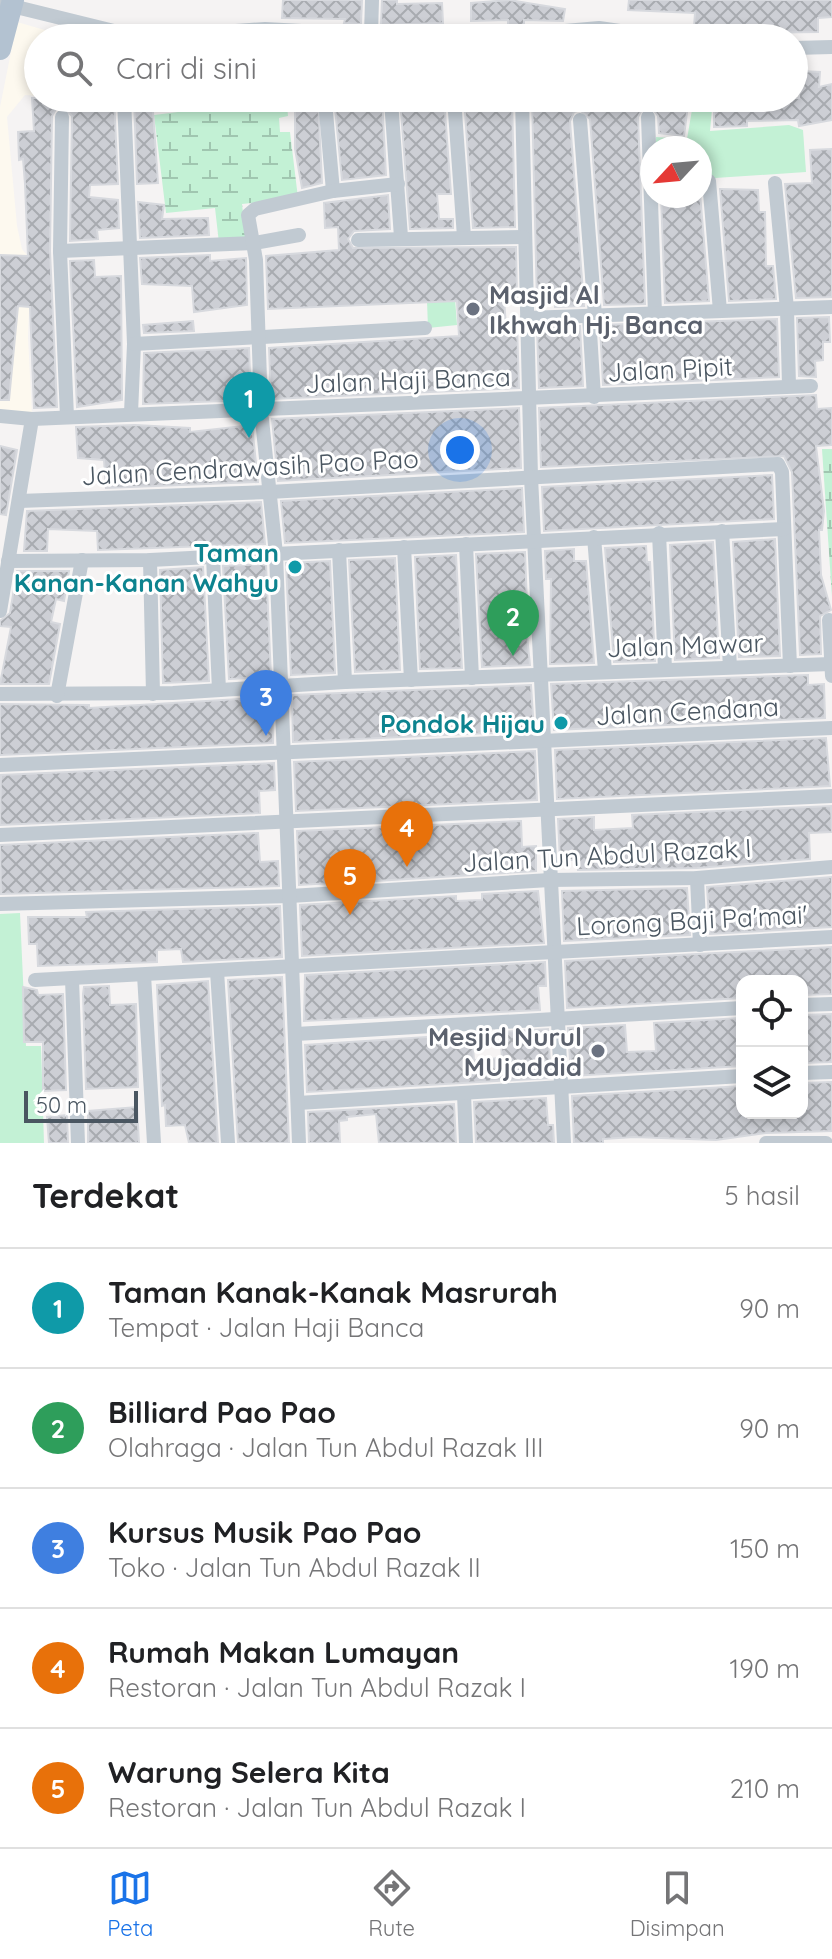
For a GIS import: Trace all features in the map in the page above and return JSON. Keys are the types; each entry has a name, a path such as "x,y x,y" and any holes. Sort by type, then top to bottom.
{"main road":[{"path":"0,49 8,3"}],"street":[{"path":"371,24 372,0"},
{"path":"8,3 83,24"},
{"path":"808,48 832,47"},
{"path":"125,112 134,344 131,413"},
{"path":"326,112 333,191"},
{"path":"392,112 401,237"},
{"path":"455,112 464,237"},
{"path":"522,112 531,477 564,1143"},
{"path":"62,117 60,251 67,417"},
{"path":"648,117 655,314"},
{"path":"580,120 594,397"},
{"path":"775,183 787,309 789,386"},
{"path":"299,1143 276,554 261,410 260,338 249,213 333,191 398,184"},
{"path":"711,208 720,311"},
{"path":"60,251 254,243 299,235"},
{"path":"358,240 523,237"},
{"path":"527,318 832,307"},
{"path":"134,344 425,328"},
{"name":"Jalan Pipit","path":"531,400 811,386"},
{"name":"Jalan Haji Banca","path":"0,416 32,419 531,400"},
{"path":"0,611 32,419"},
{"name":"Jalan Cendrawasih Pao Pao","path":"19,501 269,492 778,464 784,529"},
{"path":"8,561 150,560 784,529 790,666"},
{"path":"722,531 730,667"},
{"path":"659,533 665,669"},
{"path":"594,537 605,671"},
{"path":"466,544 472,678"},
{"path":"404,547 411,680"},
{"path":"339,550 345,682"},
{"path":"213,557 219,690"},
{"path":"57,696 82,560"},
{"path":"150,560 153,694"},
{"path":"829,620 832,676"},
{"name":"Jalan Mawar","path":"0,694 153,694 345,682 831,664"},
{"name":"Jalan Cendana","path":"0,765 832,728"},
{"path":"0,835 832,796"},
{"name":"Jalan Tun Abdul Razak I","path":"0,904 290,896 550,880 697,878 832,867"},
{"path":"697,878 700,945"},
{"name":"Lorong Baji Pa'mai'","path":"35,980 832,937"},
{"path":"217,971 228,1143"},
{"path":"144,975 154,1143"},
{"path":"72,979 78,1143"},
{"path":"808,1005 832,1004"},
{"path":"296,1034 736,1008"},
{"path":"808,1073 832,1072"},
{"path":"298,1103 736,1076"},
{"path":"464,1094 466,1143"},
{"path":"766,1143 826,1143"}],"shaded area":[{"path":"17,22 24,24 24,96 7,117 17,226 22,249 31,260 28,337 32,415 0,413 0,107"}],"green space":[{"path":"178,112 288,112 288,116 279,118 280,132 290,132 298,198 242,204 246,240 219,243 215,208 166,213 154,115"},
{"path":"692,112 712,112 710,131 789,125 803,130 806,172 712,178 712,136 688,136"},
{"path":"455,299 457,325 428,328 427,301"},
{"path":"822,449 832,449 832,597"},
{"path":"20,913 26,1046 41,1046 44,1143 0,1143 0,914"}],"building":[{"path":"283,0 362,0 361,24 344,23 345,19 282,18"},
{"path":"382,0 397,0 397,4 442,3 443,23 381,24"},
{"path":"509,0 565,9 563,21 524,20 524,24 508,24 508,20 471,21 471,3"},
{"path":"629,0 832,0 832,17 818,18 818,32 808,32 808,24 694,24 695,13 628,10"},
{"path":"808,71 820,72 819,87 832,84 832,120 799,126 798,120 747,121 747,126 714,127 714,112 808,112"},
{"path":"33,112 54,112 50,251 57,407 34,408 30,307 18,306 9,400 0,400 0,255 28,256 23,159 19,160 18,132 34,131"},
{"path":"68,112 115,112 118,184 90,185 89,197 118,200 119,228 97,230 98,239 70,241 72,116"},
{"path":"134,112 153,112 158,183 137,184"},
{"path":"295,112 319,112 322,183 302,188 295,149"},
{"path":"335,112 383,112 386,175 342,180"},
{"path":"401,112 445,112 451,194 437,194 439,219 453,219 453,228 410,229"},
{"path":"465,112 512,112 515,227 473,228"},
{"path":"532,112 574,112 570,121 584,306 555,307 555,302 537,303"},
{"path":"582,112 641,112 638,117 640,208 645,304 604,305 590,119"},
{"path":"655,112 687,112 684,136 659,133"},
{"path":"832,149 832,297 796,298 785,184 812,183 810,150"},
{"path":"720,189 758,190 759,212 765,212 766,266 773,266 776,299 729,301"},
{"path":"388,195 390,229 354,231 348,239 353,248 516,247 517,299 504,299 506,326 517,325 519,388 271,399 269,348 459,336 457,301 268,309 266,256 339,250 338,227 325,228 324,203"},
{"path":"138,202 164,205 162,219 208,218 209,235 140,238"},
{"path":"661,208 701,208 709,301 665,303"},
{"path":"210,255 210,261 246,258 247,305 194,312 192,286 142,284 140,258"},
{"path":"94,260 95,277 121,276 122,400 77,407 70,261"},
{"path":"829,317 830,342 823,342 823,360 815,361 816,377 799,376 797,318"},
{"path":"777,319 779,377 603,385 600,325"},
{"path":"193,321 194,331 144,333 143,325"},
{"path":"580,326 583,386 539,388 537,328"},
{"path":"249,348 251,400 143,404 144,353"},
{"path":"816,395 817,409 832,408 832,445 816,446 824,511 822,530 819,530 821,575 831,610 820,616 821,654 800,655 792,472 784,456 541,467 539,408"},
{"path":"519,408 521,468 278,481 272,419"},
{"path":"135,425 190,428 190,432 252,425 258,482 106,488 104,460 78,458 76,427"},
{"path":"0,446 17,450 6,515 0,514"},
{"path":"772,475 774,519 544,531 542,487"},
{"path":"522,488 524,532 285,543 281,501"},
{"path":"261,502 265,544 98,550 97,531 48,529 47,551 24,551 27,511"},
{"path":"775,539 780,656 739,657 733,542"},
{"path":"713,542 719,658 675,660 670,545"},
{"path":"646,546 647,562 650,562 655,661 614,662 605,548"},
{"path":"574,549 574,561 586,561 594,663 550,664 551,579 546,579 545,551"},
{"path":"525,552 527,605 524,605 530,665 482,667 476,554"},
{"path":"456,555 462,668 420,669 415,557"},
{"path":"395,558 400,670 355,672 349,560"},
{"path":"330,561 335,673 291,675 286,563"},
{"path":"266,564 271,677 229,679 223,566"},
{"path":"203,567 209,681 163,683 160,570"},
{"path":"17,571 69,571 64,601 56,599 51,622 60,624 49,684 0,684 11,627 0,626 0,621 10,613"},
{"path":"808,675 808,685 824,684 825,718 554,730 551,684"},
{"path":"531,685 534,731 293,742 292,695"},
{"path":"272,697 273,743 0,755 0,704 89,705 89,708"},
{"path":"826,738 830,786 557,799 555,750"},
{"path":"535,751 537,800 296,811 294,762"},
{"path":"274,763 275,790 259,791 260,813 0,825 1,775"},
{"path":"831,806 832,832 809,833 810,859 697,868 578,870 577,860 560,860 558,819 594,817 594,830 633,828 632,815"},
{"path":"521,821 522,847 536,846 536,871 360,882 359,870 331,871 332,883 299,885 297,831"},
{"path":"258,833 260,862 278,861 279,886 1,894 0,845"},
{"path":"832,877 832,927 710,934 707,887"},
{"path":"687,888 690,935 564,941 562,891"},
{"path":"538,891 544,943 302,956 300,905 456,896 456,901 482,900 482,894"},
{"path":"280,906 282,957 183,962 181,949 157,950 157,962 38,966 37,944 29,944 28,917 87,917 86,912"},
{"path":"832,947 832,994 808,995 808,975 736,975 736,998 567,1008 565,961"},
{"path":"545,962 546,986 538,986 540,1010 304,1021 305,975"},
{"path":"282,977 289,1143 238,1143 228,980"},
{"path":"208,981 218,1143 189,1143 185,1125 166,1126 165,1105 162,1106 157,985"},
{"path":"109,986 110,1005 136,1004 138,1087 86,1089 84,987"},
{"path":"23,987 37,990 38,995 63,994 66,1090 43,1091 43,1042 24,1042"},
{"path":"832,1014 832,1062 808,1063 808,1015"},
{"path":"736,1018 736,1066 571,1076 568,1028 625,1025 627,1052 656,1051 654,1023"},
{"path":"548,1029 551,1078 307,1092 305,1045 472,1034 474,1060 502,1058 500,1032"},
{"path":"832,1082 832,1131 766,1133 716,1140 634,1137 603,1139 603,1143 574,1143 572,1096 736,1086 736,1119 808,1119 808,1083"},
{"path":"546,1098 548,1125 553,1125 554,1143 476,1143 474,1102"},
{"path":"454,1104 456,1143 379,1143 376,1114 347,1117 347,1120 339,1121 340,1143 309,1143 308,1112"},
{"path":"137,1107 139,1143 88,1143 88,1111"},
{"path":"67,1115 68,1143 49,1143 47,1117"}],"place":[{"name":"Masjid Al Ikhwah Hj. Banca","path":"473,309"},
{"name":"Taman Kanak-Kanak Masrurah","path":"249,438"},
{"name":"Taman Kanan-Kanan Wahyu","path":"295,567"},
{"name":"Billiard Pao Pao","path":"513,656"},
{"name":"Pondok Hijau","path":"561,723"},
{"name":"Kursus Musik Pao Pao","path":"266,736"},
{"name":"Rumah Makan Lumayan","path":"407,867"},
{"name":"Warung Selera Kita","path":"350,915"},
{"name":"Mesjid Nurul MUjaddid","path":"598,1051"}]}
